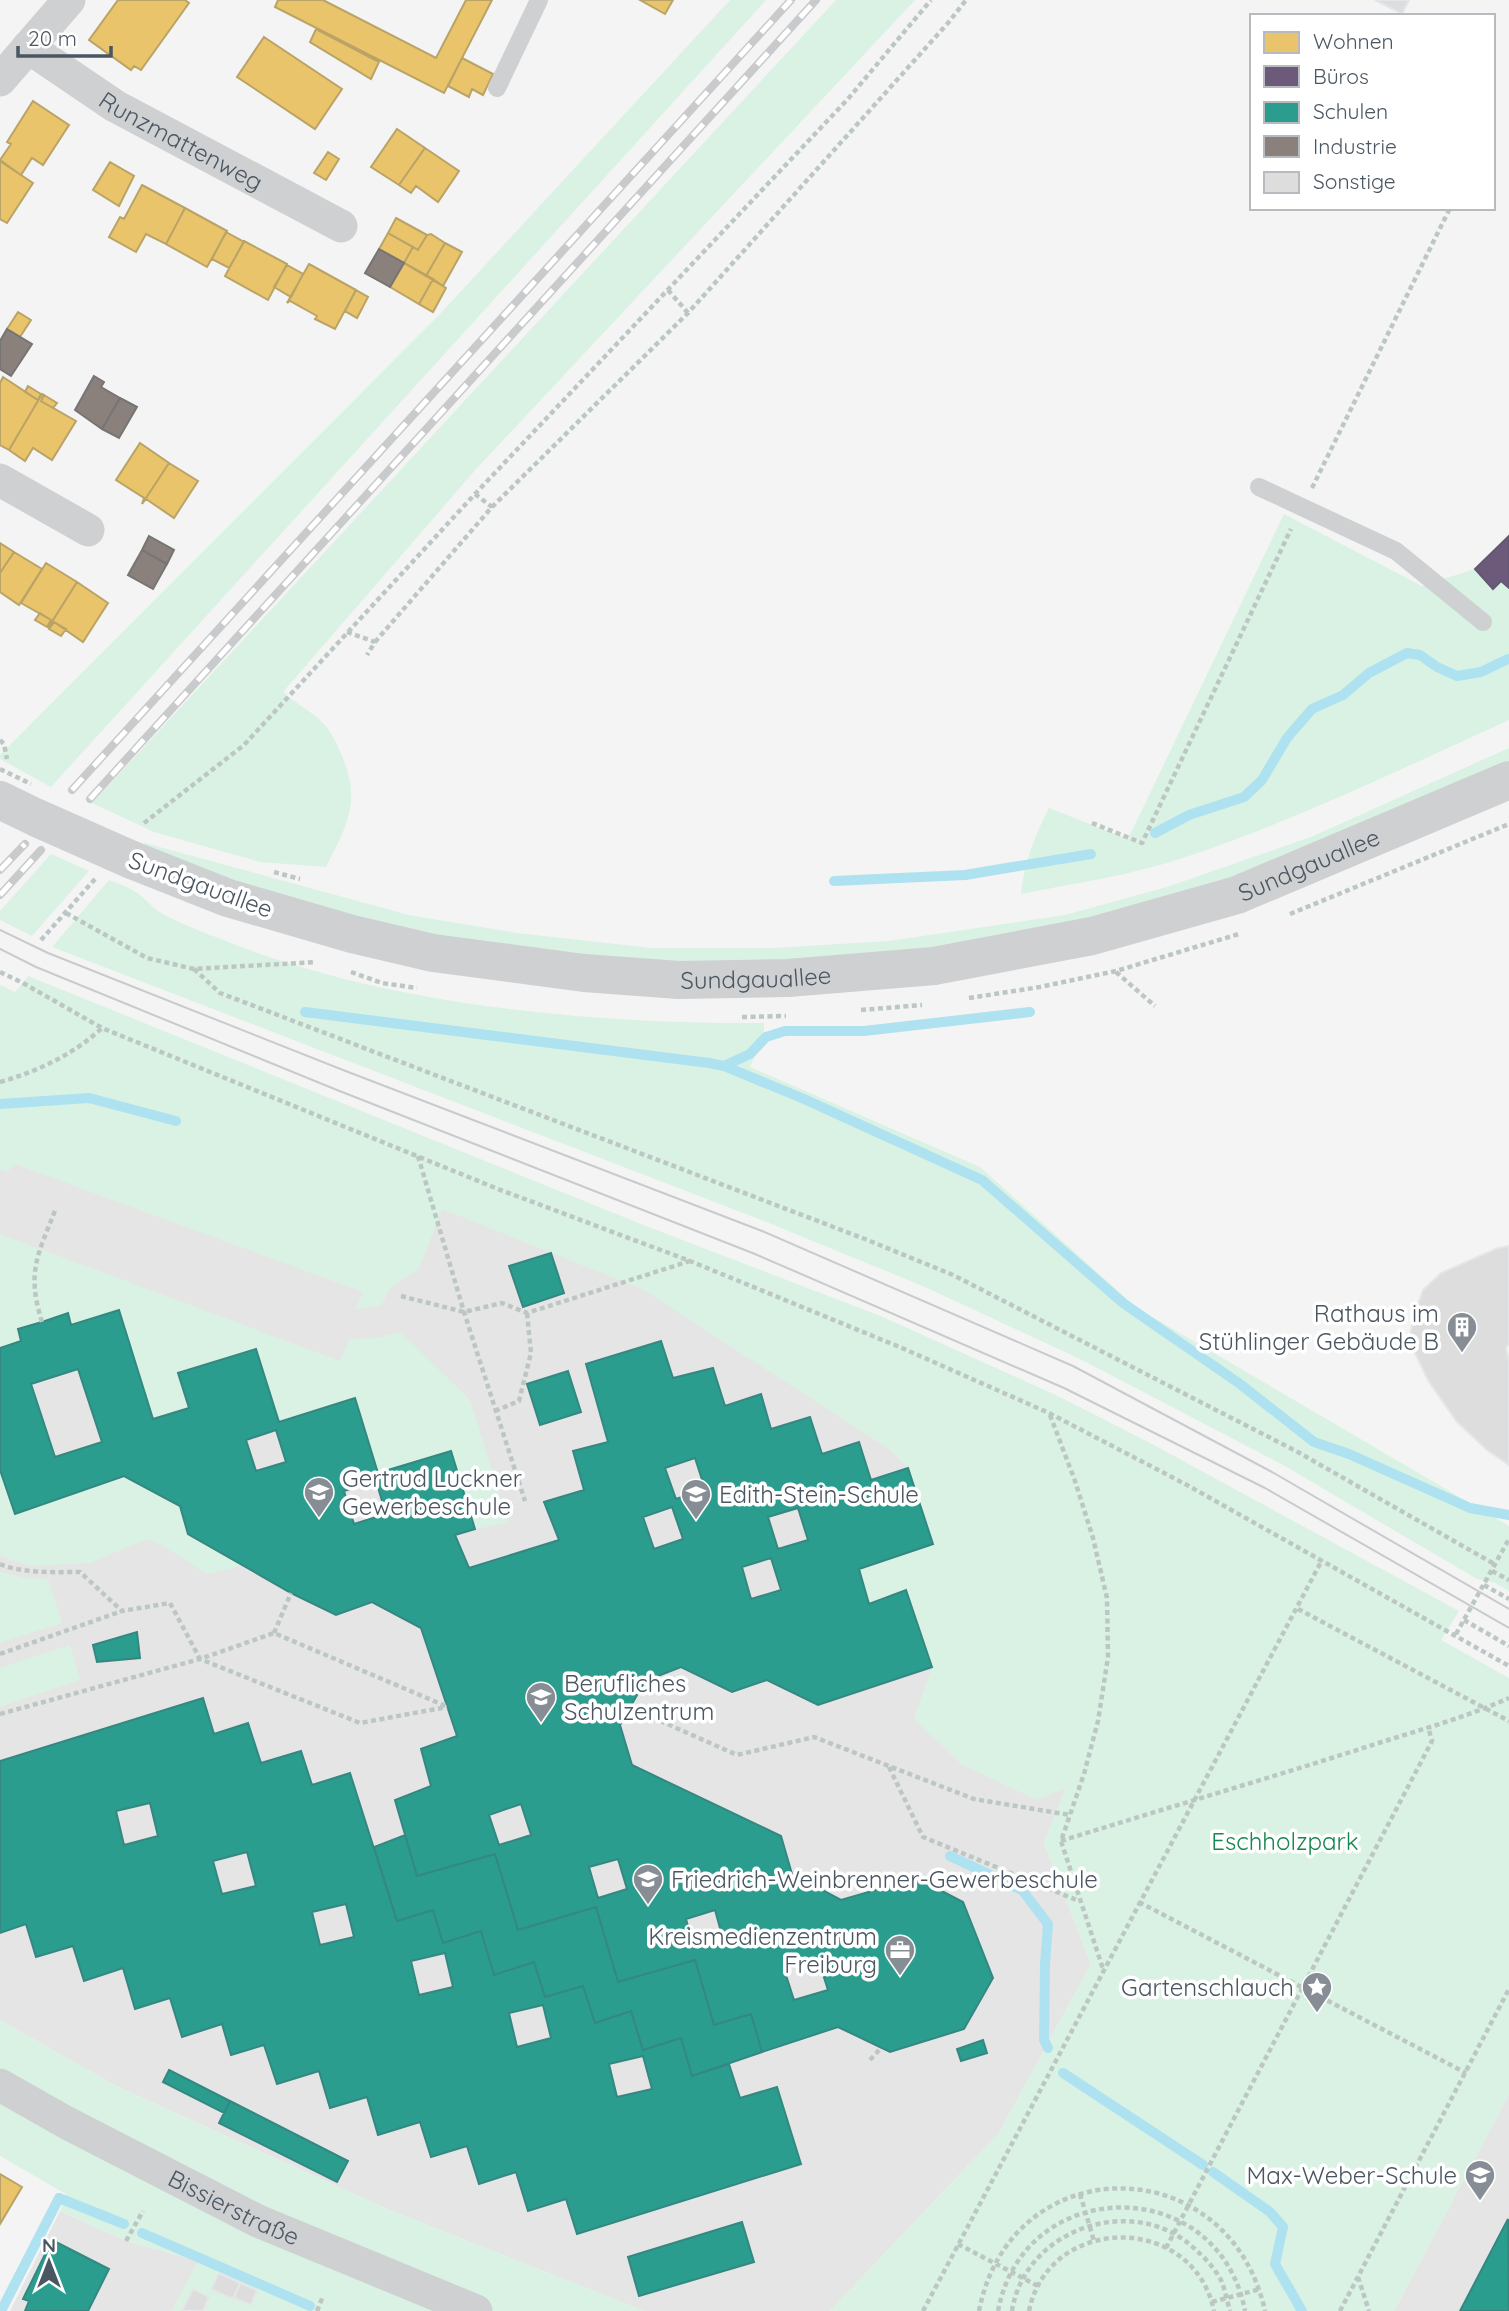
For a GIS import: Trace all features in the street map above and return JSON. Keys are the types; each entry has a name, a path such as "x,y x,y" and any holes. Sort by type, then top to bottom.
{"street":[{"path":"0,80 69,0"},
{"name":"Runzmattenweg","path":"29,47 115,106 341,226"},
{"path":"0,480 88,530"},
{"name":"Sundgauallee","path":"0,800 132,860 228,898 352,934 433,953 584,973 679,980 788,978 934,966 1092,936 1237,895 1509,780"},
{"name":"Bissierstraße","path":"0,2085 67,2123 258,2221 476,2311"}],"lane":[{"path":"496,88 540,0"},
{"path":"1259,486 1395,551 1483,622"}],"path":[{"path":"144,823 244,746 475,494 847,100 930,0"},
{"path":"367,655 375,642 492,507 688,313 966,0"},
{"path":"1302,507 1449,210"},
{"path":"667,290 688,313"},
{"path":"475,494 492,507"},
{"path":"1092,823 1142,843 1293,526"},
{"path":"347,632 375,642"},
{"path":"0,740 4,744 6,759"},
{"path":"41,940 98,875"},
{"path":"66,913 147,958 194,969 287,963"},
{"path":"194,969 220,993 953,1275 1296,1451 1496,1565"},
{"path":"1116,971 1155,1006"},
{"path":"0,972 102,1028 498,1189 690,1261 902,1348 1049,1413 1187,1485 1509,1666"},
{"path":"0,1082 51,1064 102,1028"},
{"path":"418,1156 464,1312 525,1501"},
{"path":"42,1322 34,1296 34,1265 55,1208"},
{"path":"401,1296 464,1312 502,1303 527,1313 690,1261"},
{"path":"495,1411 519,1401 531,1353 527,1313"},
{"path":"1049,1413 1093,1538 1107,1598 1108,1657 1098,1721 1061,1840 1103,1969"},
{"path":"1456,1634 1509,1539"},
{"path":"923,2311 1322,1560"},
{"path":"0,1564 47,1572 80,1572 122,1611"},
{"path":"1492,1571 1509,1580"},
{"path":"1484,1585 1509,1599"},
{"path":"274,1633 291,1592"},
{"path":"0,1654 122,1611 170,1603 200,1659 360,1723 448,1707 274,1633 200,1659 0,1714"},
{"path":"1298,1609 1509,1721"},
{"path":"1464,1620 1509,1646"},
{"path":"1061,1840 1485,1709 1509,1698"},
{"path":"629,1707 737,1755 814,1737 974,1799 1070,1815"},
{"path":"1166,2248 1301,1986 1432,1741 1428,1727"},
{"path":"888,1766 923,1838 1080,1901"},
{"path":"1139,1902 1466,2073"},
{"path":"1340,2311 1509,1989"},
{"path":"870,2060 881,2048"},
{"path":"979,2311 983,2291 994,2265 1009,2241 1030,2221 1054,2204 1080,2194 1107,2189 1135,2189 1163,2194 1188,2204 1211,2218 1231,2237 1247,2259 1260,2289 1265,2311"},
{"path":"1080,2194 1094,2241"},
{"path":"998,2311 1001,2294 1010,2273 1024,2252 1043,2233 1084,2212 1107,2207 1133,2207 1179,2220 1201,2235 1232,2271 1245,2311"},
{"path":"127,2241 144,2211"},
{"path":"1012,2311 1022,2280 1034,2261 1052,2244 1088,2225 1107,2221 1132,2221 1174,2232 1192,2245 1220,2279 1230,2311"},
{"path":"1029,2311 1038,2286 1061,2258 1077,2248 1112,2237 1149,2240 1181,2257 1205,2285 1214,2311"},
{"path":"958,2244 1022,2280 1038,2286"},
{"path":"1358,2276 1369,2311"},
{"path":"1212,2302 1260,2289"},
{"path":"317,2311 323,2296"}],"shaded area":[{"name":"Berufliches Schulzentrum","path":"100,1059 1042,1433 1066,1788 1044,1843 1091,1964 999,2133 830,2311 644,2311 385,2208 116,2086 0,2020 0,1105"},
{"name":"Max-Weber-Schule","path":"1509,2094 1509,2311 1394,2311"},
{"path":"60,2211 126,2241 199,2261 172,2311 10,2311"}],"green space":[{"path":"730,0 766,0 51,787 0,759 0,755 440,314"},
{"path":"836,0 915,0 477,468 283,692 313,714 331,733 347,770 351,799 349,812 346,825 326,867 260,862 154,832 92,803"},
{"path":"1284,514 1422,586 1475,569 1493,588 1501,581 1509,588 1509,720 1349,793 1186,857 1146,869 1021,894 1031,850 1049,808 1128,839"},
{"path":"1509,748 1509,765 1269,870 1063,931 830,962 668,965 419,935 279,898 140,849 145,843 409,915 517,933 651,948 773,948 889,941 1065,915 1167,887 1311,837"},
{"path":"51,854 89,871 32,936 0,920 0,911"},
{"path":"109,880 137,893 165,915 196,929 297,966 362,983 428,997 565,1015 633,1020 764,1023 764,1034 750,1067 980,1167 1137,1308 1509,1526 1509,1591 1495,1583 1477,1579 1283,1465 1082,1360 925,1287 764,1221 52,947"},
{"name":"Eschholzpark","path":"28,976 646,1226 883,1317 1060,1397 1459,1611 1441,1640 1509,1678 1509,2094 1394,2311 830,2311 999,2133 1091,1964 1044,1843 1066,1788 1037,1800 961,1764 914,1719 932,1667 906,1591 869,1604 859,1569 933,1544 908,1468 889,1449 642,1289 442,1209 419,1269 391,1287 381,1306 356,1309 363,1292 15,1164 7,1172 0,1169 0,985 15,992"},
{"path":"0,1234 340,1361 350,1339 376,1338 400,1332 470,1400 508,1523 475,1529 451,1451 378,1473 355,1399 279,1422 256,1349 178,1373 189,1408 153,1419 71,1325 67,1314 18,1329 21,1341 0,1348"},
{"path":"0,1470 15,1514 124,1476 180,1506 188,1534 245,1565 207,1574 160,1544 147,1539 90,1563 31,1566 0,1556"},
{"path":"0,1572 25,1578 48,1579 62,1623 0,1643"},
{"path":"70,1645 80,1680 0,1707 0,1668"},
{"path":"0,2020 116,2086 385,2208 644,2311 172,2311 198,2261 126,2241 60,2211 66,2194 0,2156"}],"building: Wohnen":[{"path":"118,0 185,0 189,3 141,70 134,66 131,70 89,40"},
{"path":"278,0 323,0 436,58 466,0 492,0 444,93 275,7"},
{"path":"640,0 673,0 665,14"},
{"path":"316,29 379,62 371,79 310,42"},
{"path":"264,37 342,89 315,129 237,77"},
{"path":"462,58 493,74 483,95 472,89 469,97 448,86"},
{"path":"33,101 69,125 43,165 32,158 21,175 0,160 11,144 7,142"},
{"path":"397,129 425,148 399,185 371,167"},
{"path":"425,148 459,171 438,202 416,186 411,193 399,185"},
{"path":"328,152 339,159 326,180 314,173"},
{"path":"0,161 33,183 7,223 0,219"},
{"path":"110,162 134,176 119,206 93,190"},
{"path":"142,185 185,208 166,244 146,234 136,252 109,237 120,217 124,219"},
{"path":"185,208 227,231 207,267 166,244"},
{"path":"396,218 427,235 418,250 388,233"},
{"path":"226,232 244,242 229,268 212,259"},
{"path":"388,233 413,247 404,263 379,249"},
{"path":"431,234 445,243 426,276 404,263 413,247 418,250 427,235"},
{"path":"244,241 287,264 268,300 225,276"},
{"path":"445,243 462,252 443,286 426,276"},
{"path":"404,263 433,279 419,304 390,287"},
{"path":"309,264 356,290 335,329 290,301 287,303"},
{"path":"287,265 303,274 291,297 274,287"},
{"path":"433,279 446,288 433,312 419,304"},
{"path":"356,290 368,297 357,318 345,311"},
{"path":"18,312 31,320 20,337 7,329"},
{"path":"3,377 38,400 42,394 9,450 0,445 0,383"},
{"path":"28,386 41,394 38,400 25,392"},
{"path":"42,394 44,395 41,401 76,421 52,460 33,448 25,461 9,450"},
{"path":"44,395 57,403 53,408 41,401"},
{"path":"140,443 169,463 142,504 144,498 116,480"},
{"path":"169,463 198,481 174,518 146,499 142,504"},
{"path":"0,543 14,552 0,573"},
{"path":"14,552 42,569 19,605 0,592 0,573"},
{"path":"46,563 77,582 48,628 51,620 21,603"},
{"path":"77,582 108,603 83,642 54,622 48,628"},
{"path":"40,613 51,620 47,627 35,620"},
{"path":"54,622 66,629 61,636 49,629"},
{"path":"0,2174 22,2187 0,2224"}],"building: Büros":[{"path":"1509,536 1509,588 1501,581 1493,589 1475,569"}],"building: Schulen":[{"path":"551,1253 564,1293 523,1307 509,1266"},
{"path":"119,1310 153,1419 189,1408 178,1373 256,1349 279,1422 355,1398 378,1473 451,1451 475,1529 455,1535 469,1568 559,1540 544,1502 584,1490 573,1451 608,1442 586,1364 661,1341 673,1378 713,1368 725,1406 761,1394 771,1429 810,1417 822,1454 859,1442 871,1480 908,1468 933,1544 859,1569 869,1604 906,1590 932,1667 818,1705 767,1680 732,1692 681,1667 645,1681 620,1725 632,1765 781,1836 792,1874 841,1900 917,1878 963,1902 993,1978 964,2029 890,2052 838,2027 762,2052 751,2014 714,2025 695,1960 618,1982 596,1907 518,1930 495,1854 417,1876 395,1800 431,1786 421,1749 457,1736 421,1628 372,1602 336,1615 291,1593 188,1534 180,1506 124,1476 15,1514 0,1470 0,1348 21,1341 18,1329 68,1313 71,1325","holes":["78,1369 102,1442 55,1457 31,1384","276,1430 286,1462 256,1471 246,1440","695,1458 705,1489 676,1499 665,1468","376,1481 386,1514 354,1524 344,1491","672,1507 683,1539 654,1549 643,1517","798,1508 808,1540 778,1549 768,1517","771,1558 781,1590 751,1599 742,1567","521,1804 531,1835 499,1845 489,1815","618,1859 627,1889 598,1898 589,1867","715,1910 723,1939 694,1948 686,1919","818,1959 828,1990 794,2000 784,1969"]},
{"path":"568,1371 581,1412 540,1425 527,1384"},
{"path":"137,1632 140,1658 97,1662 93,1645"},
{"path":"203,1698 214,1734 248,1723 261,1763 301,1751 312,1785 350,1773 397,1921 433,1910 443,1943 481,1931 494,1975 534,1962 545,1997 583,1986 595,2023 631,2011 643,2050 681,2038 692,2076 729,2064 740,2098 777,2087 801,2164 577,2234 566,2199 528,2211 516,2172 479,2184 467,2146 431,2157 420,2122 378,2135 367,2097 330,2108 319,2071 277,2084 264,2045 231,2055 222,2024 182,2037 170,1998 135,2009 123,1968 84,1981 73,1946 36,1957 26,1924 0,1933 0,1761","holes":["150,1803 158,1836 124,1845 116,1811","247,1852 256,1886 222,1894 213,1861","346,1904 354,1937 320,1945 312,1912","445,1953 453,1987 419,1995 411,1961","543,2005 551,2038 517,2047 509,2013","643,2056 652,2089 617,2097 609,2064"]},
{"path":"405,1835 417,1876 495,1854 518,1930 596,1907 618,1982 695,1960 714,2025 751,2014 762,2052 692,2076 681,2038 643,2050 631,2011 595,2023 583,1986 545,1997 534,1962 494,1975 481,1931 443,1943 433,1910 397,1921 374,1847"},
{"path":"983,2040 987,2053 961,2061 957,2049"},
{"path":"169,2070 230,2101 224,2113 163,2082"},
{"path":"230,2101 348,2161 337,2182 219,2123"},
{"path":"1508,2219 1509,2311 1460,2311"},
{"path":"742,2222 754,2262 639,2296 628,2257"},
{"path":"52,2240 109,2269 88,2311 25,2311 29,2301 23,2299"}],"building: Industrie":[{"path":"379,249 404,263 390,287 365,273"},
{"path":"7,329 32,344 11,376 0,369 0,341"},
{"path":"94,376 104,382 101,387 120,398 102,429 75,410"},
{"path":"120,398 137,407 119,438 102,429"},
{"path":"149,536 174,550 167,564 142,550"},
{"path":"142,550 167,564 153,589 128,575"}],"building: Sonstige":[{"path":"1375,0 1409,0 1402,14"},
{"name":"Rathaus im Stühlinger Gebäude B","path":"1509,1246 1509,1343 1506,1348 1509,1360 1509,1465 1487,1450 1457,1422 1429,1382 1409,1341 1423,1290 1441,1273 1498,1248"},
{"path":"219,2273 240,2283 233,2299 211,2289"},
{"path":"240,2283 257,2290 251,2305 234,2298"},
{"path":"193,2289 209,2297 203,2311 182,2311"}],"waterway":[{"path":"1155,833 1189,815 1244,797 1262,780 1287,738 1312,709 1343,695 1369,673 1407,653 1420,655 1457,676 1481,672 1508,659"},
{"path":"834,881 965,875 1091,854"},
{"path":"305,1012 709,1063 724,1066 804,1099 982,1180 1123,1303 1240,1384 1314,1442 1349,1454 1470,1508 1509,1515"},
{"path":"724,1066 750,1054 766,1037 785,1031 864,1031 1030,1012"},
{"path":"0,1104 89,1098 176,1121"},
{"path":"950,1856 1022,1890 1048,1924 1044,2040 1048,2048"},
{"path":"1063,2073 1203,2165"},
{"path":"1213,2172 1270,2212 1283,2227 1275,2264 1302,2311"},
{"path":"1,2311 59,2198 124,2224"},
{"path":"142,2233 310,2306"}],"tram line":[{"path":"0,930 48,953 343,1070 762,1231 1073,1366 1272,1472 1509,1609"},
{"path":"0,949 36,967 337,1090 755,1254 1064,1388 1265,1488 1509,1628"}],"railway":[{"path":"72,790 791,0"},
{"path":"90,799 816,0"},
{"path":"0,870 25,844"},
{"path":"0,895 41,850"}],"place":[{"name":"Rathaus im Stühlinger Gebäude B","path":"1462,1354"},
{"name":"Gertrud Luckner Gewerbeschule","path":"319,1519"},
{"name":"Edith-Stein-Schule","path":"696,1521"},
{"name":"Berufliches Schulzentrum","path":"541,1724"},
{"name":"Friedrich-Weinbrenner-Gewerbeschule","path":"648,1906"},
{"name":"Kreismedienzentrum Freiburg","path":"900,1977"},
{"name":"Gartenschlauch","path":"1317,2014"},
{"name":"Max-Weber-Schule","path":"1480,2202"}]}
